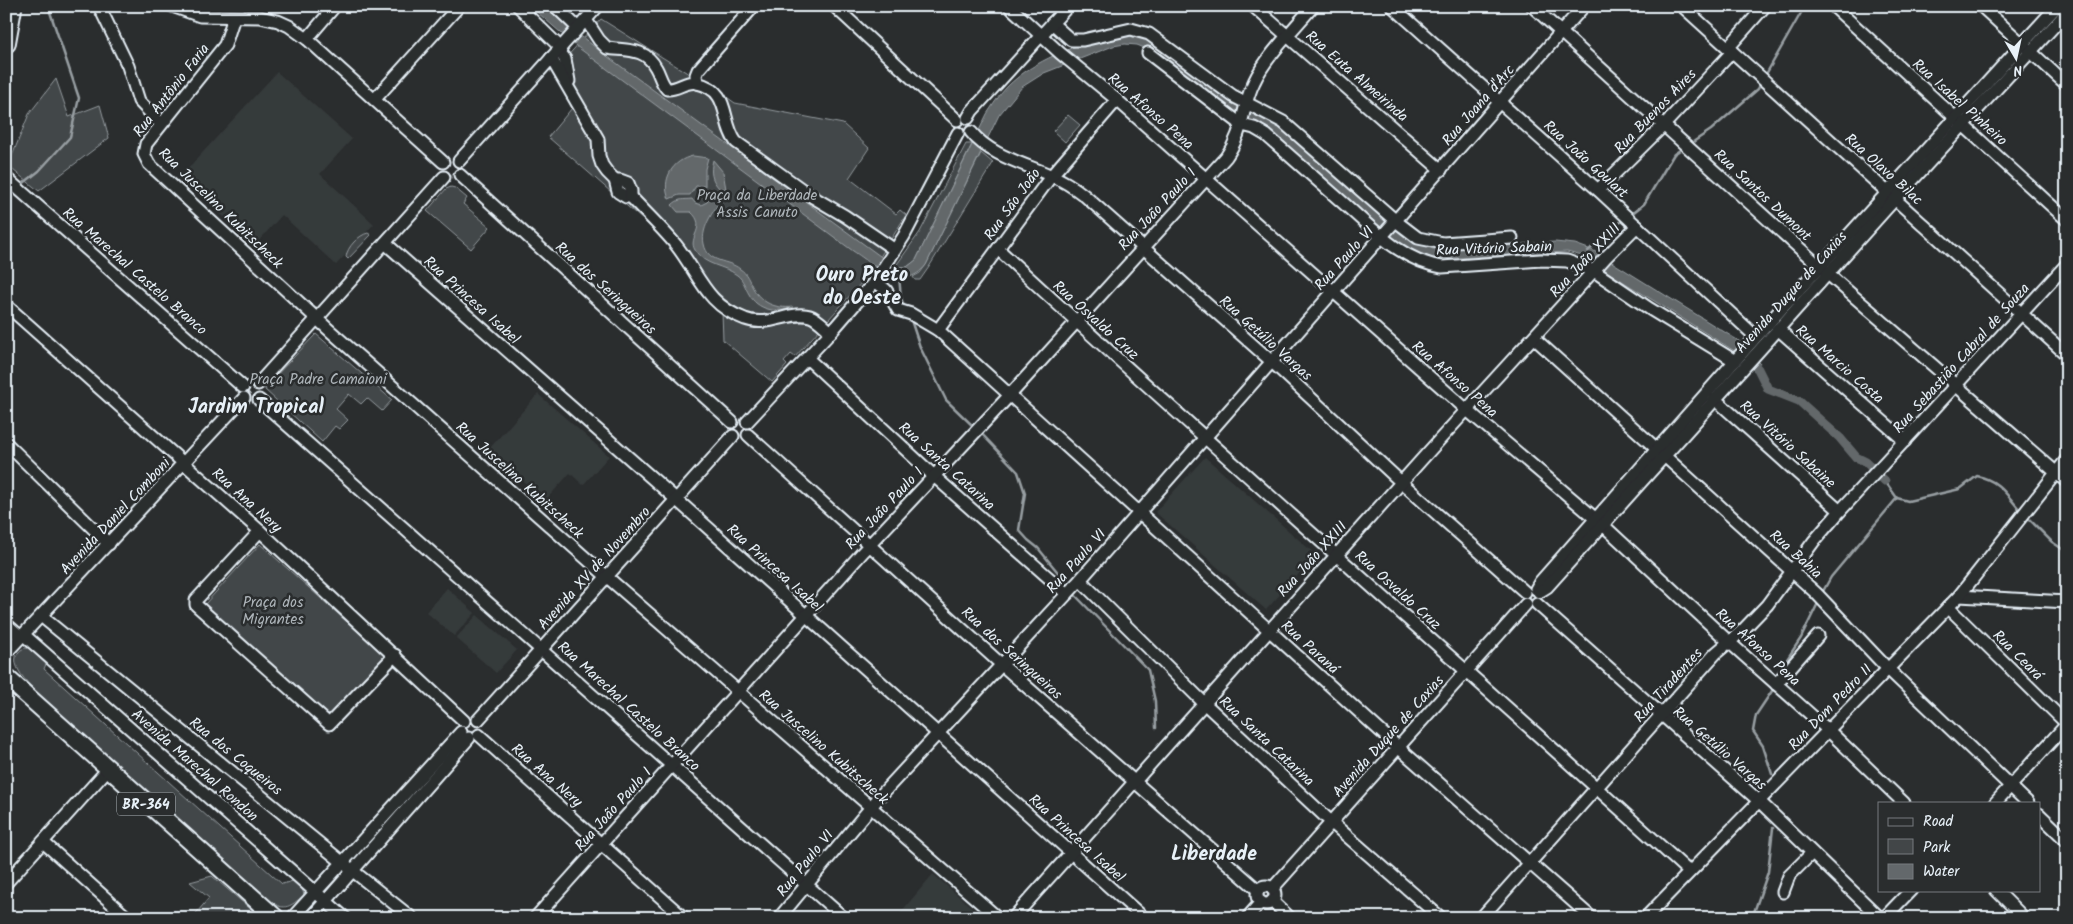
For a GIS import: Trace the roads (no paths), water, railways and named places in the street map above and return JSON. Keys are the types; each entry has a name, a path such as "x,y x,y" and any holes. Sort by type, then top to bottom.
{"highway":[{"name":"BR-364","path":"6,677 276,918"}],"street":[{"path":"9,45 16,6"},
{"name":"Rua Juscelino Kubitscheck","path":"98,6 128,66 139,101 161,124"},
{"path":"172,6 200,16 260,17 278,21 289,26 307,39 375,99 443,162"},
{"path":"307,39 334,6"},
{"path":"375,99 458,6"},
{"path":"518,6 568,39 599,40 607,48 641,52 651,60 667,89 677,88 690,82 697,83 718,95 725,108 731,135 741,146 811,196 845,216 895,250"},
{"path":"555,6 568,39 570,90 598,139 602,164 615,180 618,192 626,197 631,197 676,246 707,294 725,309 746,320 762,322 805,315 812,316 831,332"},
{"path":"459,162 598,6"},
{"path":"697,83 696,75 698,70 754,6"},
{"path":"834,6 962,119 972,123 973,134 964,135 958,133 955,126 962,119 972,111 1068,6"},
{"name":"Rua Afonso Pena","path":"1009,6 1040,36 1117,100 1467,410 1599,522 1828,730 1903,802"},
{"name":"Rua Euta Almeirinda","path":"1253,6 1441,170"},
{"name":"Rua João Paulo I","path":"535,918 870,545 1009,396 1230,151 1258,73 1313,6"},
{"name":"Rua João Goulart","path":"1392,6 1631,220 1756,338"},
{"name":"Rua Santos Dumont","path":"1532,6 1824,270 2067,482"},
{"name":"Rua Joana d'Arc","path":"1396,223 1584,6"},
{"name":"Rua Olavo Bilac","path":"1682,6 2067,355"},
{"name":"Rua Buenos Aires","path":"1598,190 1664,125 1730,50 1765,6"},
{"name":"Rua Isabel Pinheiro","path":"1833,6 2067,220"},
{"path":"1981,6 2067,85"},
{"name":"Avenida Duque de Caxias","path":"1751,351 1756,338 1824,270 2026,48 2056,6"},
{"name":"Avenida Duque de Caxias","path":"2026,48 2067,12"},
{"name":"Rua Antônio Faria","path":"144,154 146,144 225,45 234,17"},
{"path":"1052,23 1072,40 1084,40 1131,29 1149,34 1233,96 1244,113"},
{"path":"1148,53 1244,113 1283,122 1396,223 1418,238 1434,242 1452,243 1512,238"},
{"name":"Rua São João","path":"938,330 1052,175 1117,100"},
{"name":"Rua Vitório Sabain","path":"1244,113 1254,128 1266,135 1411,257 1434,266 1471,266 1556,260 1596,269 1740,361"},
{"path":"747,422 831,332 875,281 895,250 958,133"},
{"name":"Rua Getúlio Vargas","path":"973,134 986,146 1015,161 1052,175 1085,196 1271,361 1401,482 1533,596 1661,716 1760,802 1880,918"},
{"name":"Rua Juscelino Kubitscheck","path":"144,154 149,164 317,320 738,692 998,918"},
{"path":"449,158 459,162 462,168 460,175 454,179 444,177 440,168 443,162 449,158"},
{"name":"Rua dos Seringueiros","path":"460,175 732,422"},
{"path":"258,384 444,177"},
{"name":"Rua Marechal Castelo Branco","path":"13,184 244,392"},
{"name":"Rua João XXIII","path":"1013,918 1136,783 1204,703 1401,482 1596,269 1631,220"},
{"name":"Rua Paulo VI","path":"779,918 871,807 1080,580 1271,361 1396,223"},
{"name":"Rua Princesa Isabel","path":"385,243 1144,918"},
{"name":"Rua Osvaldo Cruz","path":"998,250 1204,438 1467,671 1689,872"},
{"name":"Rua Sebastião Cabral de Souza","path":"1877,472 2067,264"},
{"name":"Avenida Duque de Caxias","path":"1247,918 1268,897 1332,822 1533,596 1547,587 1599,522 1740,361 1778,329 1824,270"},
{"name":"Rua Paraná","path":"875,281 886,290 898,310 911,314 938,330 1399,748 1592,918"},
{"name":"Rua Ana Nery","path":"6,305 147,429 395,655 468,732 602,843 684,918"},
{"name":"Rua Marcio Costa","path":"1778,329 1905,441"},
{"name":"Rua Bahia","path":"1534,338 1819,597 1888,669 2027,802"},
{"name":"Rua Santa Catarina","path":"807,358 934,476 1067,594"},
{"name":"Avenida Duque de Caxias","path":"1661,452 1715,399 1740,361"},
{"path":"249,382 258,384 262,392 258,400 250,402 244,392 249,382"},
{"name":"Avenida Daniel Comboni","path":"6,653 184,464 244,392"},
{"name":"Rua Vitório Sabaine","path":"1715,399 1840,511"},
{"name":"Rua Marechal Castelo Branco","path":"258,400 397,524 541,648 844,918"},
{"path":"738,419 747,422 750,430 748,435 739,439 733,436 730,431 732,422 738,419"},
{"name":"Rua dos Seringueiros","path":"748,435 1002,665 1258,890 1263,886 1268,897"},
{"name":"Avenida XV de Novembro","path":"468,732 469,718 478,720 733,436"},
{"path":"6,443 109,544"},
{"name":"Rua Dom Pedro II","path":"1646,918 1959,596 2067,459"},
{"name":"Rua Tiradentes","path":"1481,918 1716,654 1767,605 1814,541 1877,472"},
{"path":"260,531 196,600 196,605 329,724 395,655"},
{"name":"Rua Santa Catarina","path":"1080,580 1204,703 1332,822 1441,918"},
{"path":"1959,596 2067,602"},
{"name":"Rua Ceará","path":"1948,607 2067,724"},
{"name":"Rua dos Coqueiros","path":"41,616 412,918"},
{"name":"Avenida Marechal Rondon","path":"6,624 346,918"},
{"path":"1776,684 1818,636"},
{"path":"1996,802 2067,724"},
{"path":"292,918 342,862 468,732"},
{"path":"311,918 353,871 468,732"},
{"path":"6,883 108,769"},
{"path":"2040,815 2067,841"},
{"path":"43,842 128,918"},
{"path":"1783,892 1788,876 1812,853"},
{"path":"1884,918 1909,892"},
{"path":"1998,892 2024,918"},
{"path":"1268,897 1290,918"}],"water":[{"path":"530,6 546,6 564,23 600,51 895,267 907,267 916,260 987,114 1008,86 1037,64 1073,47 1109,36 1133,35 1147,37 1278,123 1410,239 1433,249 1555,242 1575,244 1594,251 1739,341 1760,363 1754,371 1733,350 1582,256 1567,252 1439,259 1413,251 1399,243 1271,131 1236,114 1147,49 1137,45 1113,46 1044,73 1022,87 999,115 926,265 917,273 908,277 899,277 880,270 853,251 576,46"},
{"path":"693,156 708,158 705,169 705,186 696,186 690,195 679,195 669,199 666,185 670,172 679,162"},
{"path":"713,160 723,172 726,189 720,189 713,179"},
{"path":"724,195 706,224 704,231 703,238 706,250 714,258 735,266 742,271 760,298 775,306 793,307 774,310 762,307 753,299 737,275 709,262 695,250 693,241 698,227 696,217 691,212 678,212 672,205 679,200 692,199 695,203 701,205 707,202 709,196"}],"waterway":[{"path":"20,186 39,171 70,137 79,98 48,6"},
{"path":"1765,76 1805,6"},
{"path":"1690,144 1711,130 1758,89 1761,83"},
{"path":"1630,215 1644,204 1674,154 1683,148"},
{"path":"6,195 13,190"},
{"path":"1588,251 1625,218"},
{"path":"899,277 904,307"},
{"path":"912,323 920,347 946,400 974,427"},
{"path":"1748,359 1758,369 1768,389 1799,401 1840,438 1856,457 1866,462 1885,481"},
{"path":"980,432 1018,472 1025,493 1019,530 1038,548 1065,581"},
{"path":"1885,481 1897,498 1908,501 1960,489 1977,476 1998,485 2021,511"},
{"path":"1822,593 1831,577 1897,498"},
{"path":"2027,517 2052,542 2067,552"},
{"path":"1074,594 1148,670 1155,701 1156,728"},
{"path":"1778,673 1801,638 1819,601"},
{"path":"1772,691 1756,715 1753,731 1763,746 1772,774"},
{"path":"1752,918 1768,872 1773,828"}],"district":[{"name":"Ouro Preto do Oeste","path":"862,286"},
{"name":"Jardim Tropical","path":"256,406"},
{"name":"Liberdade","path":"1214,853"}],"park label":[{"name":"Praça da Liberdade Assis Canuto","path":"757,204"},
{"name":"Praça Padre Camaioni","path":"318,379"},
{"name":"Praça dos Migrantes","path":"273,610"}]}
